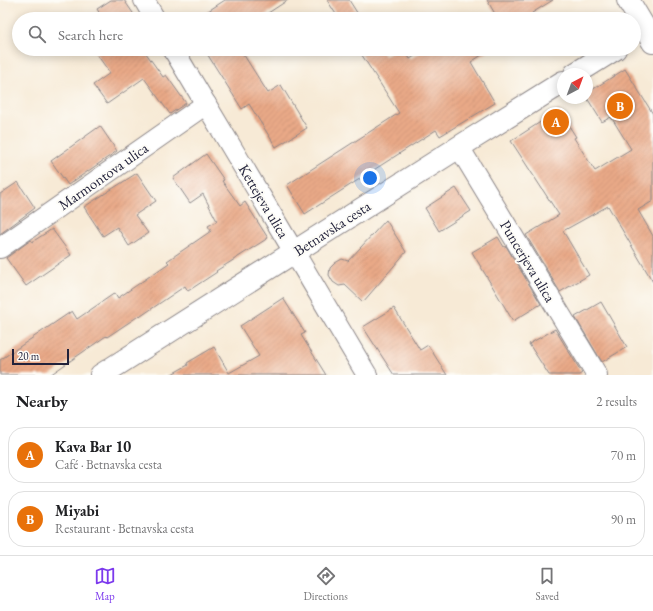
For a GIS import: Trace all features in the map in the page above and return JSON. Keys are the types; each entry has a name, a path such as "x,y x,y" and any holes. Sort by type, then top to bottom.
{"street":[{"path":"144,0 151,12"},
{"path":"628,0 635,12"},
{"path":"641,23 647,34"},
{"name":"Kettejeva ulica","path":"177,56 366,375"},
{"path":"585,68 604,56"},
{"name":"Betnavska cesta","path":"107,373 459,146 557,86"},
{"name":"Marmontova ulica","path":"0,248 206,104"},
{"name":"Puncerjeva ulica","path":"459,146 597,375"}],"building":[{"path":"111,0 124,0 132,12 99,12 97,9"},
{"path":"225,0 288,0 270,12 207,12"},
{"path":"327,0 349,0 357,12 335,12"},
{"path":"487,0 553,0 534,12 494,12"},
{"path":"98,56 148,56 163,77 166,75 186,103 170,114 144,78 107,104 93,85 110,73"},
{"path":"208,56 244,56 268,93 281,85 307,128 276,147 249,104 242,109"},
{"path":"362,56 408,56 410,59 415,56 480,56 471,62 495,103 440,136 436,130 305,214 287,185 399,113"},
{"path":"625,69 653,114 653,201 638,210 653,236 653,282 608,206 563,231 589,275 560,292 526,235 559,215 511,141 559,110 576,137 574,138 595,171 631,149 611,117 602,122 591,104 593,104 593,89"},
{"path":"100,126 117,151 68,185 51,161"},
{"path":"206,154 224,180 222,181 240,206 245,202 268,238 216,271 217,272 188,291 185,286 141,316 140,315 107,337 106,336 50,375 0,375 0,360 72,311 77,319 115,293 118,298 169,263 167,261 211,231 208,226 217,221 203,194 190,203 173,178"},
{"path":"137,173 156,201 135,215 148,233 129,246 117,227 103,236 84,207"},
{"path":"18,182 35,208 0,234 0,194"},
{"path":"456,188 471,211 439,231 425,208"},
{"path":"386,220 406,252 363,302 345,285 339,286 333,282 329,275 330,268 342,259 348,261"},
{"path":"52,229 71,255 26,286 6,258 31,240 32,242"},
{"path":"498,237 504,247 506,246 541,304 513,321 472,252"},
{"path":"283,298 305,333 301,335 326,375 170,375 188,365 187,363 214,347 229,373 259,356 240,326"},
{"path":"601,302 627,347 602,362 575,317"},
{"path":"394,308 420,350 428,345 447,375 394,375 363,327"},
{"path":"555,329 582,373 579,375 549,375 529,344"}],"place":[{"name":"Miyabi","path":"620,106"},
{"name":"Kava Bar 10","path":"556,122"}]}
